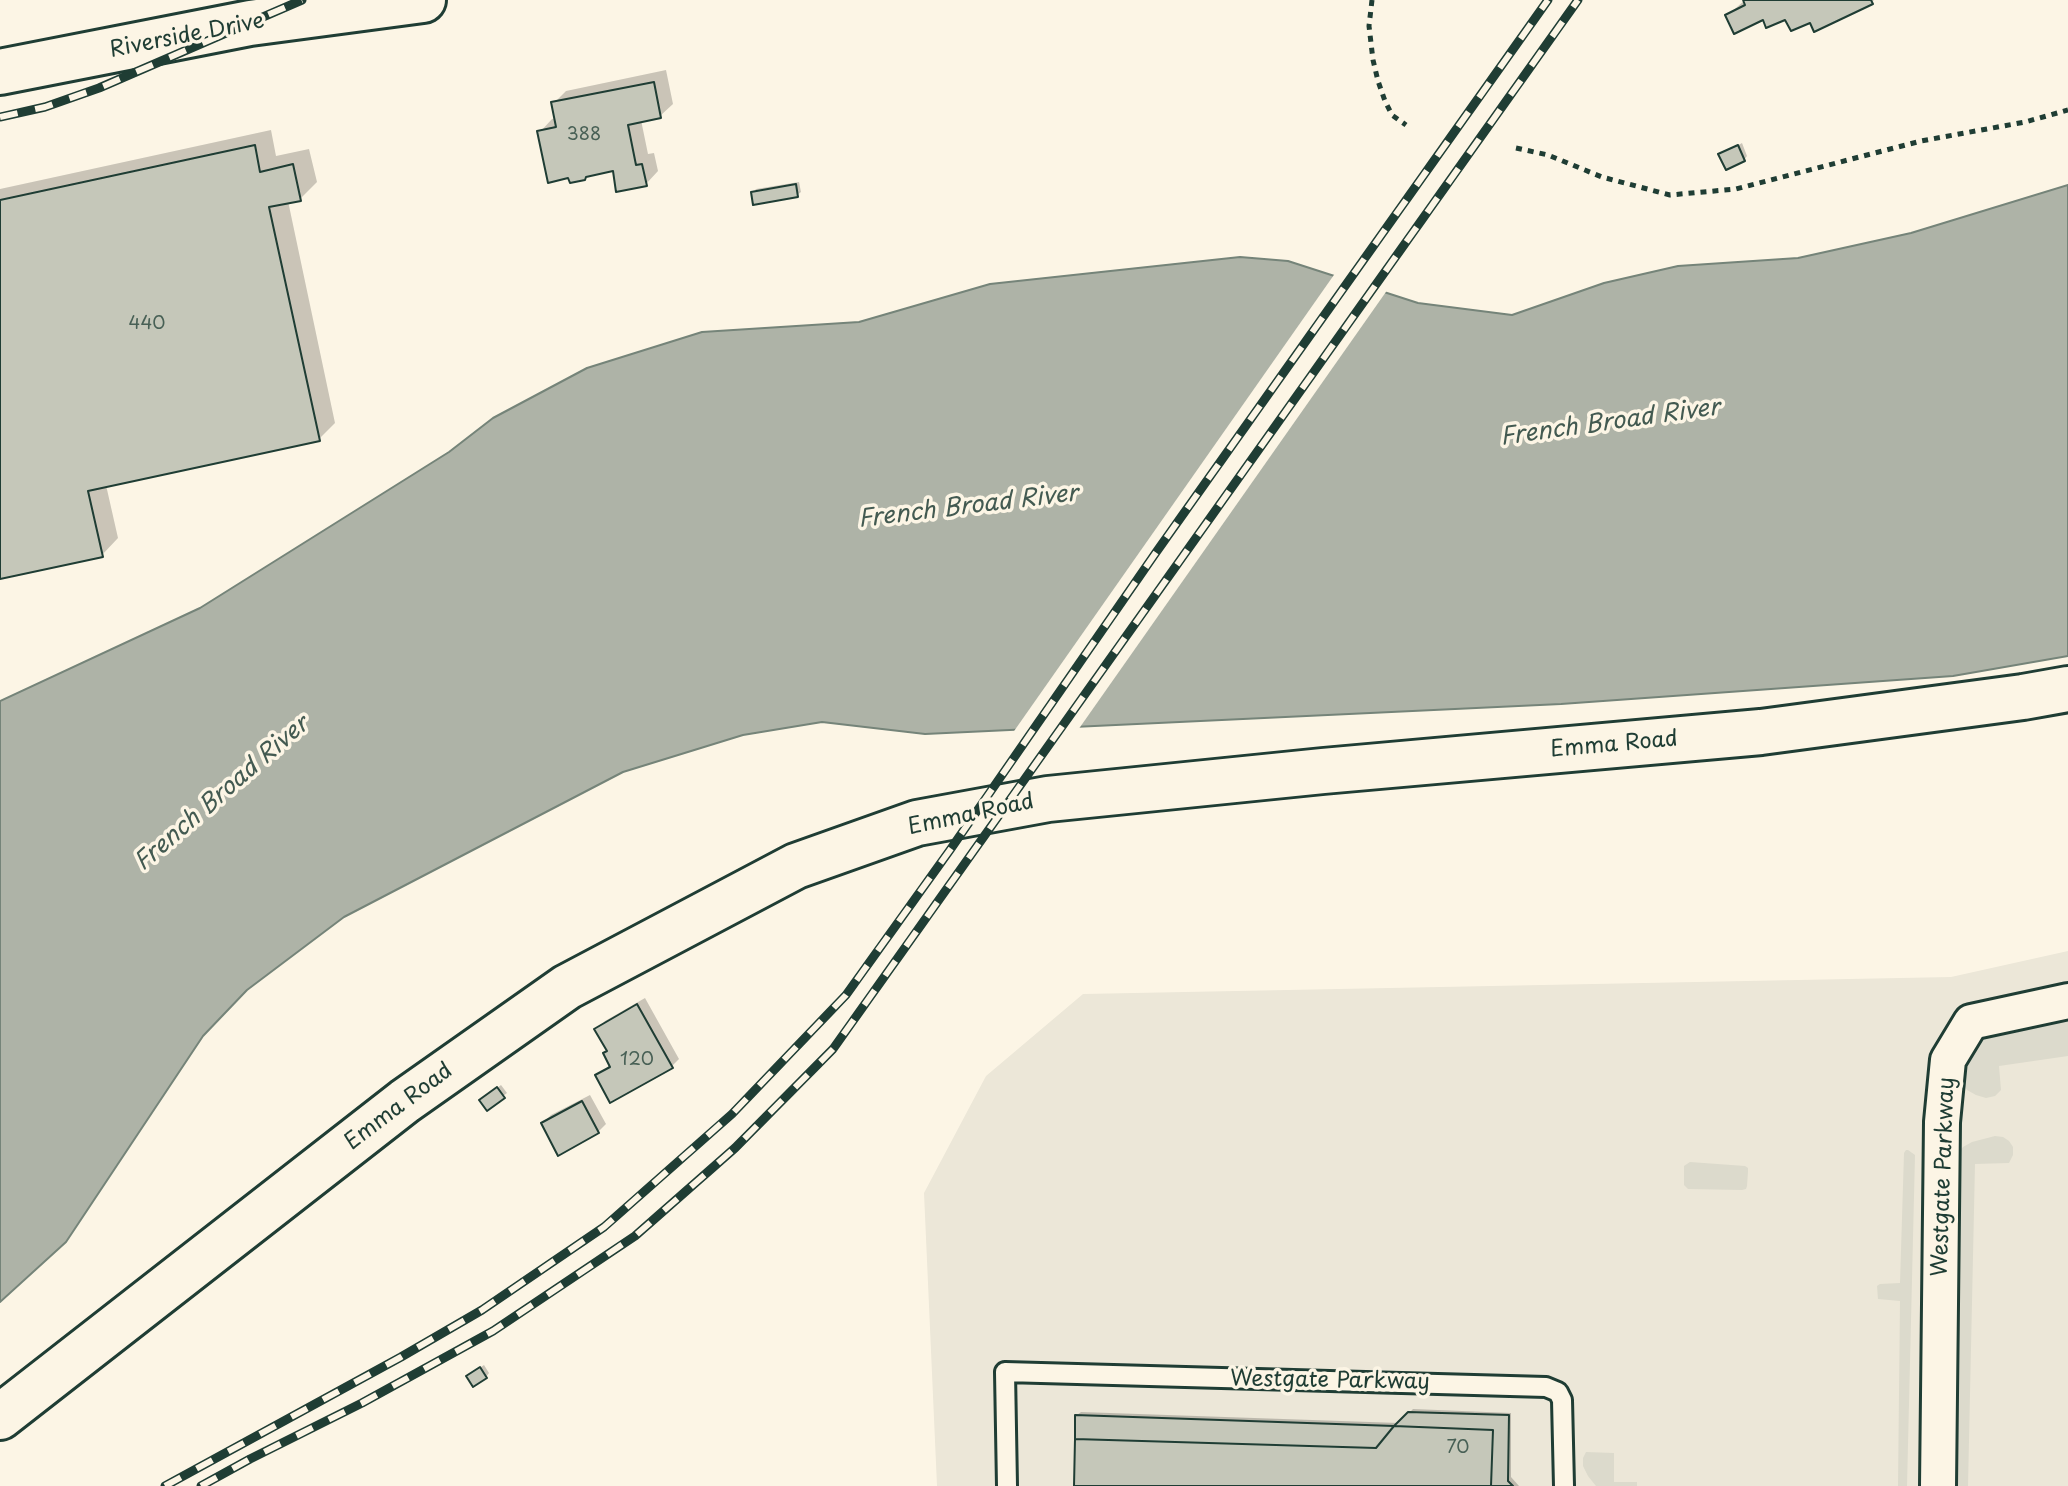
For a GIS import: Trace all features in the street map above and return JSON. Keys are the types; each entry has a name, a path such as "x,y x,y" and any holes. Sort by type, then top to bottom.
{"street":[{"name":"Riverside Drive","path":"0,72 250,23 423,0"},
{"name":"Emma Road","path":"0,1417 405,1101 567,987 796,866 917,823 1048,799 1761,732 2068,689"},
{"name":"Westgate Parkway","path":"1938,1486 1942,1122 1948,1060 1971,1022 2068,1001"}],"lane":[{"name":"Westgate Parkway","path":"1007,1486 1005,1372 1546,1387 1558,1392 1562,1400 1564,1486"}],"path":[{"path":"1372,0 1369,26 1378,81 1392,115 1406,125"},
{"path":"1516,148 1548,155 1602,177 1670,195 1736,189 1921,141 2025,122 2068,110"}],"shaded area":[{"path":"2068,951 2068,1486 937,1486 924,1193 986,1076 1083,994 1951,977"},
{"path":"2068,1010 2068,1056 1999,1066 2001,1090 1995,1096 1986,1098 1967,1090 1961,1080 1965,1038"},
{"path":"1995,1136 2009,1141 2013,1155 2009,1163 1975,1164 1968,1486 1947,1486 1954,1158 1972,1142"},
{"path":"1906,1150 1915,1155 1907,1486 1898,1486 1900,1301 1878,1299 1877,1286 1900,1283"},
{"path":"1690,1162 1745,1166 1748,1168 1746,1189 1688,1189 1684,1185 1684,1166"},
{"path":"1586,1452 1614,1453 1614,1482 1637,1482 1637,1486 1596,1486 1583,1466"}],"water":[{"name":"French Broad River","path":"2068,185 2068,656 1953,676 1561,704 925,734 822,722 743,735 623,772 344,917 247,990 203,1036 66,1242 0,1302 0,701 200,608 449,452 493,418 587,368 702,332 859,322 990,284 1240,257 1288,261 1418,303 1512,315 1604,283 1678,266 1798,258 1911,233"}],"pier":[{"path":"1336,272 1388,289 1078,730 1012,734"}],"building":[{"path":"1743,0 1871,0 1873,4 1814,32 1810,23 1791,31 1785,20 1766,28 1763,20 1734,34 1725,15 1745,5"},
{"path":"654,82 661,118 628,125 636,165 642,164 647,186 616,192 613,171 570,183 568,178 548,183 537,131 556,127 551,102"},
{"path":"255,145 260,172 293,164 301,201 269,207 320,441 88,491 103,557 0,579 0,200"},
{"path":"1738,145 1745,161 1726,170 1718,154"},
{"path":"796,184 798,197 753,205 751,192"},
{"path":"637,1004 673,1068 610,1103 595,1075 610,1067 603,1053 607,1051 594,1029"},
{"path":"497,1087 505,1098 487,1111 479,1100"},
{"path":"582,1101 599,1133 558,1156 541,1123"},
{"path":"480,1367 487,1378 473,1387 466,1376"},
{"path":"1408,1412 1509,1415 1508,1481 1513,1486 1491,1486 1493,1430 1394,1426"},
{"path":"1075,1415 1394,1426 1376,1448 1075,1439"},
{"path":"1394,1426 1493,1430 1491,1486 1074,1486 1075,1439 1376,1448"}],"railway":[{"path":"0,117 45,107 99,88 302,0"},
{"path":"165,1486 482,1310 604,1227 732,1114 846,995 1548,0"},
{"path":"201,1486 493,1331 635,1236 735,1148 833,1049 1578,0"}]}
